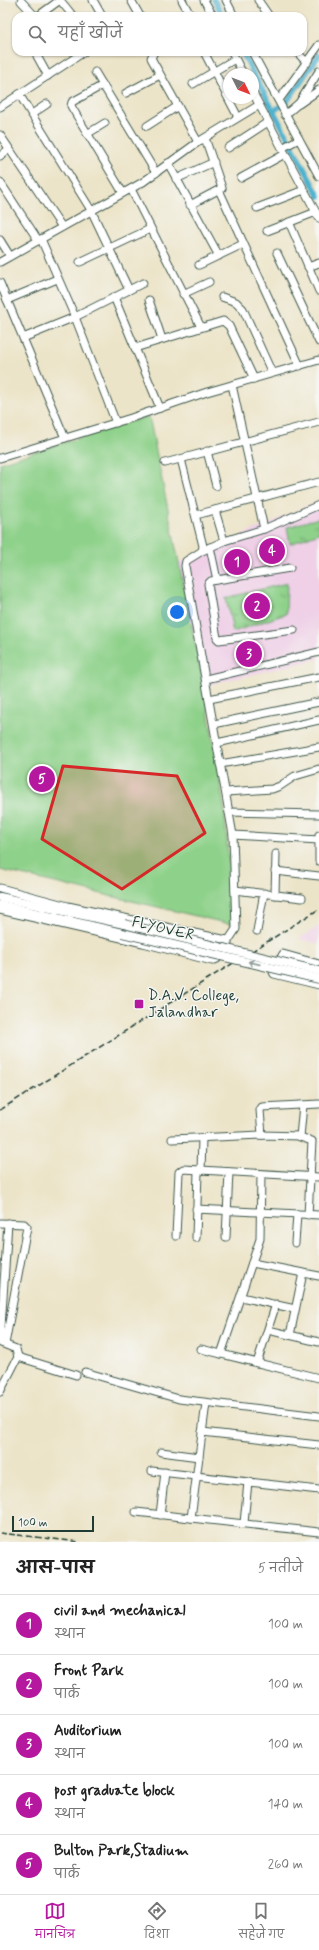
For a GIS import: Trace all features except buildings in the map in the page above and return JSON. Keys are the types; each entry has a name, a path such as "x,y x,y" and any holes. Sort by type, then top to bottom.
{"main road":[{"name":"FLYOVER","path":"0,897 124,924 319,971"},
{"name":"FLYOVER","path":"0,905 319,979"}],"street":[{"path":"44,12 60,0 70,12"},
{"path":"93,0 100,12"},
{"path":"131,0 138,12"},
{"path":"182,0 188,12"},
{"path":"204,0 211,12"},
{"path":"226,0 232,12"},
{"path":"258,0 266,12"},
{"path":"21,1 31,12"},
{"path":"282,108 307,63 319,45"},
{"path":"36,56 48,76"},
{"path":"0,107 48,76 73,56"},
{"path":"152,56 151,58 160,75 198,142"},
{"path":"206,56 238,117"},
{"path":"193,84 215,72 233,56"},
{"path":"234,56 240,68"},
{"path":"254,56 282,108 290,145 304,190 317,215 289,222 267,231"},
{"path":"301,56 307,63"},
{"path":"295,107 319,71"},
{"path":"95,72 156,173"},
{"path":"126,93 160,75"},
{"path":"103,85 71,104 87,134 123,193"},
{"path":"282,108 295,107 319,90"},
{"path":"19,94 91,210 129,290"},
{"path":"32,114 47,104"},
{"path":"0,262 131,189 156,173 198,142 259,105 268,122 319,176"},
{"path":"147,126 178,106"},
{"path":"228,148 268,122"},
{"path":"87,134 105,123"},
{"path":"0,136 62,227"},
{"path":"190,204 219,190 222,187 205,138"},
{"path":"241,178 290,145"},
{"path":"0,156 9,149"},
{"path":"176,179 214,162"},
{"path":"168,163 219,256"},
{"path":"0,182 39,240 58,279 75,317 116,423"},
{"path":"131,189 201,327"},
{"path":"219,190 300,366"},
{"path":"257,208 304,190"},
{"path":"289,222 319,291"},
{"path":"80,262 150,229"},
{"path":"0,240 10,256"},
{"path":"199,265 243,244"},
{"path":"276,253 319,342"},
{"path":"308,267 319,262"},
{"path":"7,300 58,279"},
{"path":"183,294 209,282"},
{"path":"0,283 65,438"},
{"path":"23,338 75,317 143,283"},
{"path":"114,297 160,408"},
{"path":"222,297 236,302 243,309 272,374"},
{"path":"149,300 162,339"},
{"path":"135,348 201,327 223,321 227,322 254,379"},
{"path":"0,458 116,423 232,385 319,360"},
{"path":"232,385 264,529"},
{"path":"164,463 319,422"},
{"path":"207,451 216,486"},
{"path":"181,458 196,515 203,546 202,551"},
{"path":"196,515 319,482"},
{"path":"0,910 143,943 212,961 218,959 236,929 233,835 185,566 190,557 202,551 224,541 264,529 319,505"},
{"path":"215,510 224,541"},
{"path":"210,548 217,580"},
{"path":"290,568 217,580 208,584 217,638 220,640 294,630"},
{"path":"206,679 319,652"},
{"path":"209,699 319,677"},
{"path":"214,724 319,702"},
{"path":"217,743 319,720"},
{"path":"220,764 319,747"},
{"path":"226,792 272,789 280,786 295,776 319,769"},
{"path":"229,812 319,814"},
{"path":"233,835 319,840"},
{"path":"319,835 319,861"},
{"path":"275,894 276,854"},
{"path":"276,871 319,876"},
{"path":"0,888 68,906 228,941"},
{"path":"235,890 302,898"},
{"path":"257,931 264,893"},
{"path":"319,964 283,954 273,972 274,974 319,985"},
{"path":"262,1135 260,1110 262,1107 319,1104"},
{"path":"300,1136 302,1105"},
{"path":"172,1139 262,1135 300,1136 302,1139 311,1140 308,1215"},
{"path":"196,1238 196,1209 202,1138"},
{"path":"311,1148 319,1148"},
{"path":"176,1236 179,1172 183,1169 319,1178"},
{"path":"226,1238 229,1172"},
{"path":"221,1354 260,1239 261,1174"},
{"path":"196,1209 228,1209 319,1215"},
{"path":"296,1243 297,1214"},
{"path":"4,1223 24,1224 27,1227 2,1343 4,1223"},
{"path":"252,1263 319,1276"},
{"path":"290,1335 303,1273"},
{"path":"241,1297 295,1309"},
{"path":"257,1363 276,1304"},
{"path":"268,1330 319,1342"},
{"path":"0,1392 18,1357 16,1349 2,1343"},
{"path":"201,1349 318,1378 319,1370"},
{"path":"18,1357 76,1375"},
{"path":"85,1372 161,1394 206,1403 319,1416"},
{"path":"190,1518 206,1403"},
{"path":"202,1432 319,1445"},
{"path":"161,1452 199,1457"},
{"path":"152,1471 319,1490"},
{"path":"160,1515 165,1472"},
{"path":"244,1523 248,1482"},
{"path":"136,1512 319,1532"}],"highlighted area":[{"path":"63,766 177,776 205,833 122,889 42,839"}],"shaded area":[{"path":"319,501 319,659 204,686 179,563"},
{"path":"319,926 319,944 299,939"}],"green space":[{"path":"149,416 204,686 224,807 234,925 0,870 0,463"},
{"path":"319,518 319,533 290,544 287,527"},
{"path":"287,583 286,614 233,632 226,598"}],"waterway":[{"path":"214,0 221,12"},
{"path":"273,111 286,103 319,55"},
{"path":"244,56 319,196"}],"railway":[{"path":"0,1110 319,909"},
{"path":"0,1533 80,1542"}],"place":[{"name":"post graduate block","path":"272,551"},
{"name":"civil and mechanical","path":"237,562"},
{"name":"Front Park","path":"257,606"},
{"name":"Auditorium","path":"249,654"},
{"name":"Bulton Park,Stadium","path":"42,779"},
{"name":"D.A.V. College, Jalandhar","path":"139,1004"}]}
